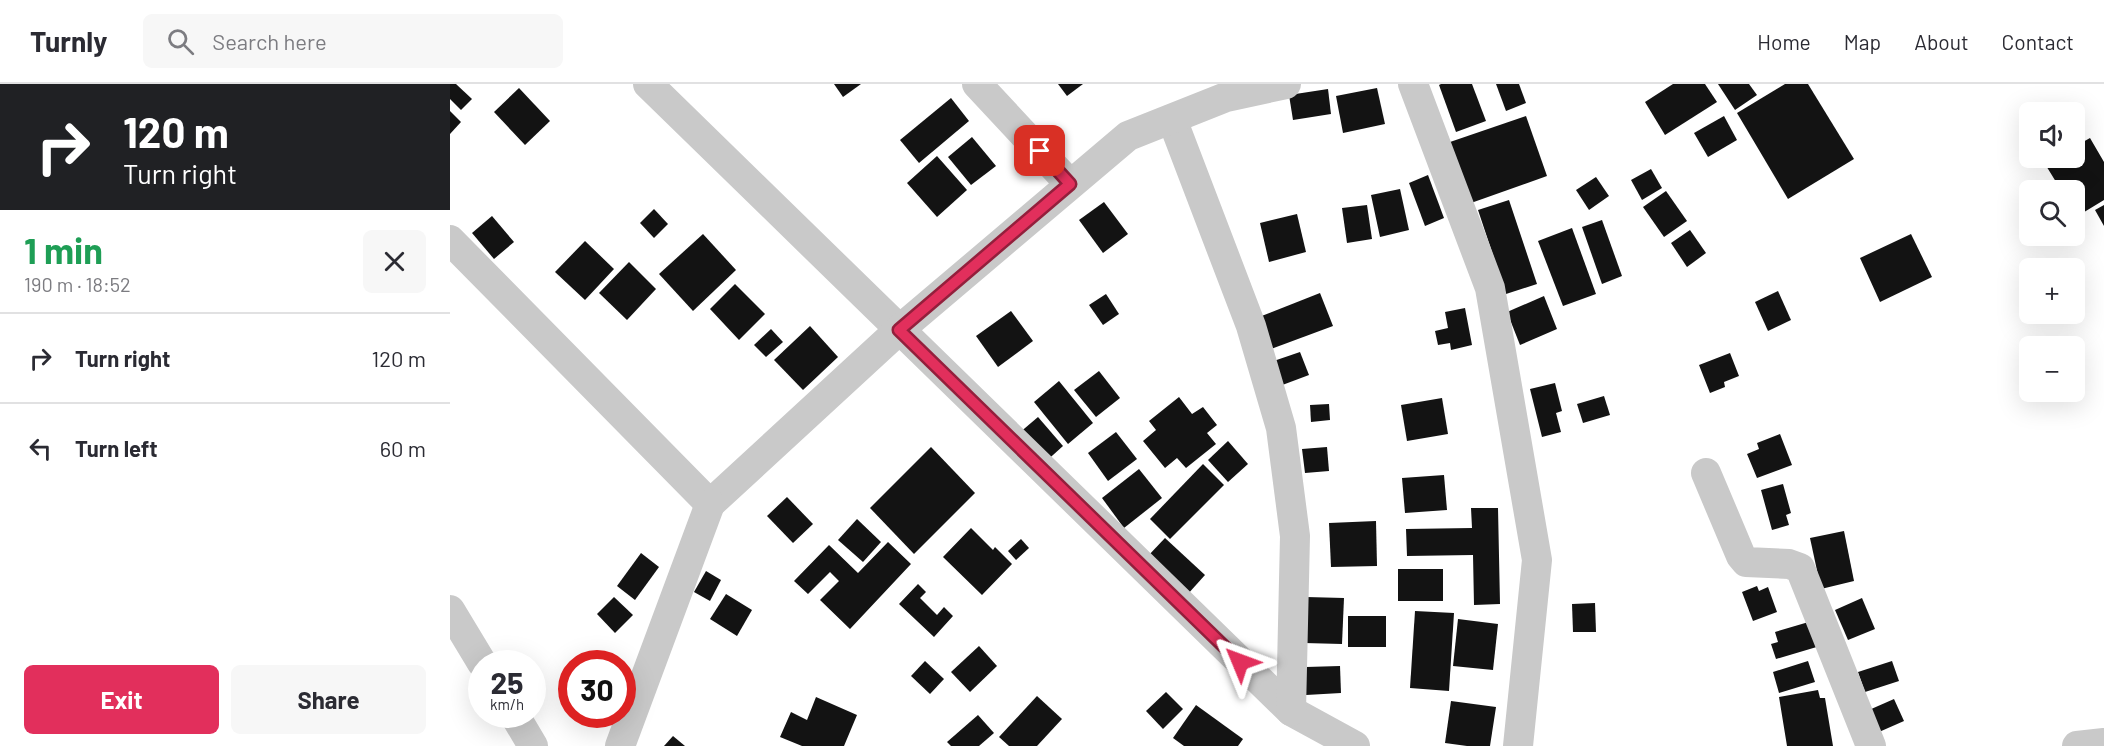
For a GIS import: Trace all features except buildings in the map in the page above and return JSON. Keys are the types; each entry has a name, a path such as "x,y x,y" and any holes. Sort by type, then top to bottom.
{"street":[{"path":"648,84 1291,711 1355,746"},
{"path":"977,84 1070,184"},
{"path":"621,746 710,504 899,330 1128,136 1226,97 1286,84"},
{"path":"1413,84 1490,288 1537,560 1518,746"},
{"path":"1172,118 1251,326 1281,428 1295,536 1291,711"},
{"path":"450,240 710,504"},
{"path":"1706,474 1741,556 1746,562 1789,564 1800,568 1870,746"},
{"path":"450,610 475,650"},
{"path":"522,728 533,746"},
{"path":"2077,746 2104,743"}],"route":[{"path":"1040,151 1070,184 899,330 1240,662"}]}
